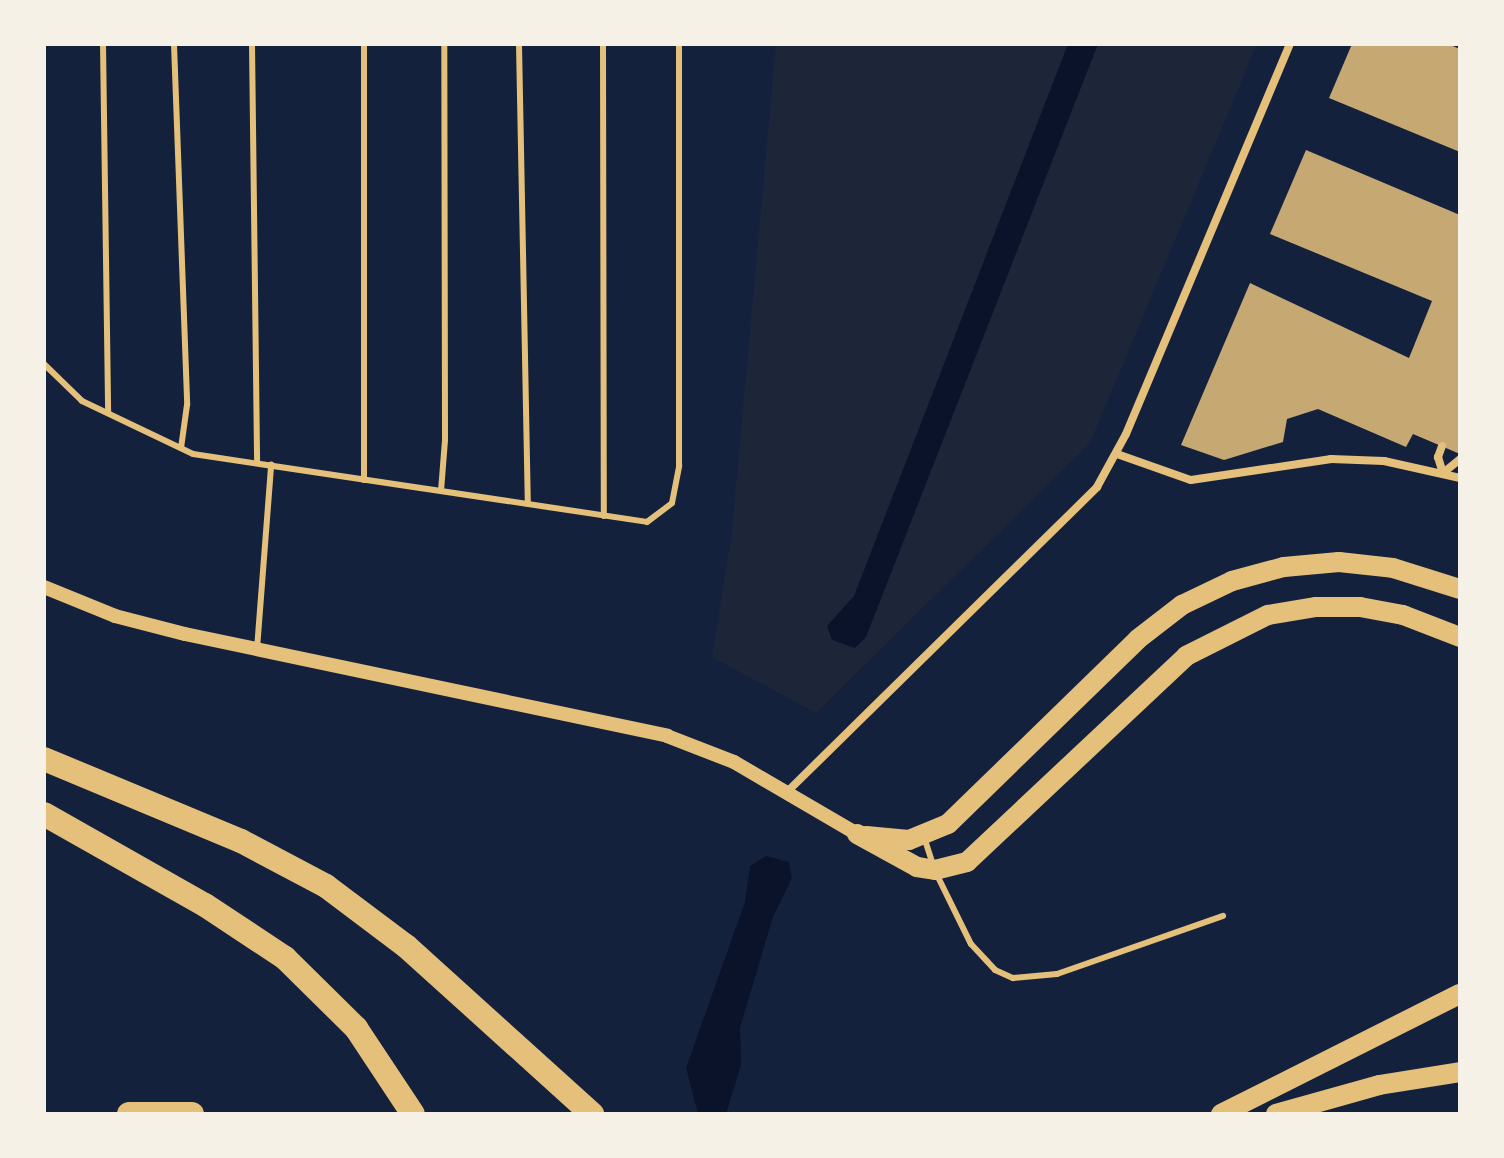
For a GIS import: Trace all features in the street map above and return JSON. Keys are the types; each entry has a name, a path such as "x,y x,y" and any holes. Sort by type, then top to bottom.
{"highway":[{"path":"44,759 241,841 326,886 406,946 592,1114"},
{"path":"44,814 205,905 285,958 356,1028 413,1114"},
{"path":"129,1114 192,1114"}],"main road":[{"path":"857,834 892,840 924,837 956,816 1138,639 1206,593 1257,573 1339,562 1393,568 1460,589"},
{"path":"857,834 917,867 935,870 982,852 1168,671 1206,643 1246,623 1293,610 1339,606 1403,615 1460,637"},
{"path":"1221,1114 1460,994"},
{"path":"1276,1114 1379,1085 1460,1072"}],"street":[{"path":"789,790 1071,518 1117,454 1290,44"},
{"path":"1442,446 1438,457 1443,473"},
{"path":"1117,454 1191,480 1331,459 1384,461 1460,478"},
{"path":"1443,473 1460,459"},
{"path":"44,587 115,616 257,649 632,725 700,747 789,790 857,834"}],"lane":[{"path":"103,44 108,413"},
{"path":"174,44 187,405 181,448"},
{"path":"252,44 257,463"},
{"path":"364,44 364,480"},
{"path":"441,491 445,440 444,44"},
{"path":"519,44 528,504"},
{"path":"603,44 604,516"},
{"path":"44,364 82,401 181,448 364,480 647,522 672,503 679,466 679,44"},
{"path":"257,649 271,465"},
{"path":"924,837 935,870 971,944 995,970 1013,978 1057,974 1223,916"}],"shaded area":[{"path":"776,44 1257,44 1090,443 816,713 712,657 732,531"},
{"path":"1068,44 1098,44 866,637 855,648 832,640 827,626 854,596"},
{"path":"766,856 789,862 792,878 773,917 740,1028 741,1065 726,1114 698,1114 686,1068 745,902 750,866"}],"building":[{"path":"1352,44 1448,44 1460,49 1460,152 1329,98"},
{"path":"1306,150 1460,215 1460,454 1413,434 1406,447 1318,409 1287,419 1283,442 1224,460 1181,445 1250,283 1409,358 1432,301 1270,234"}]}
